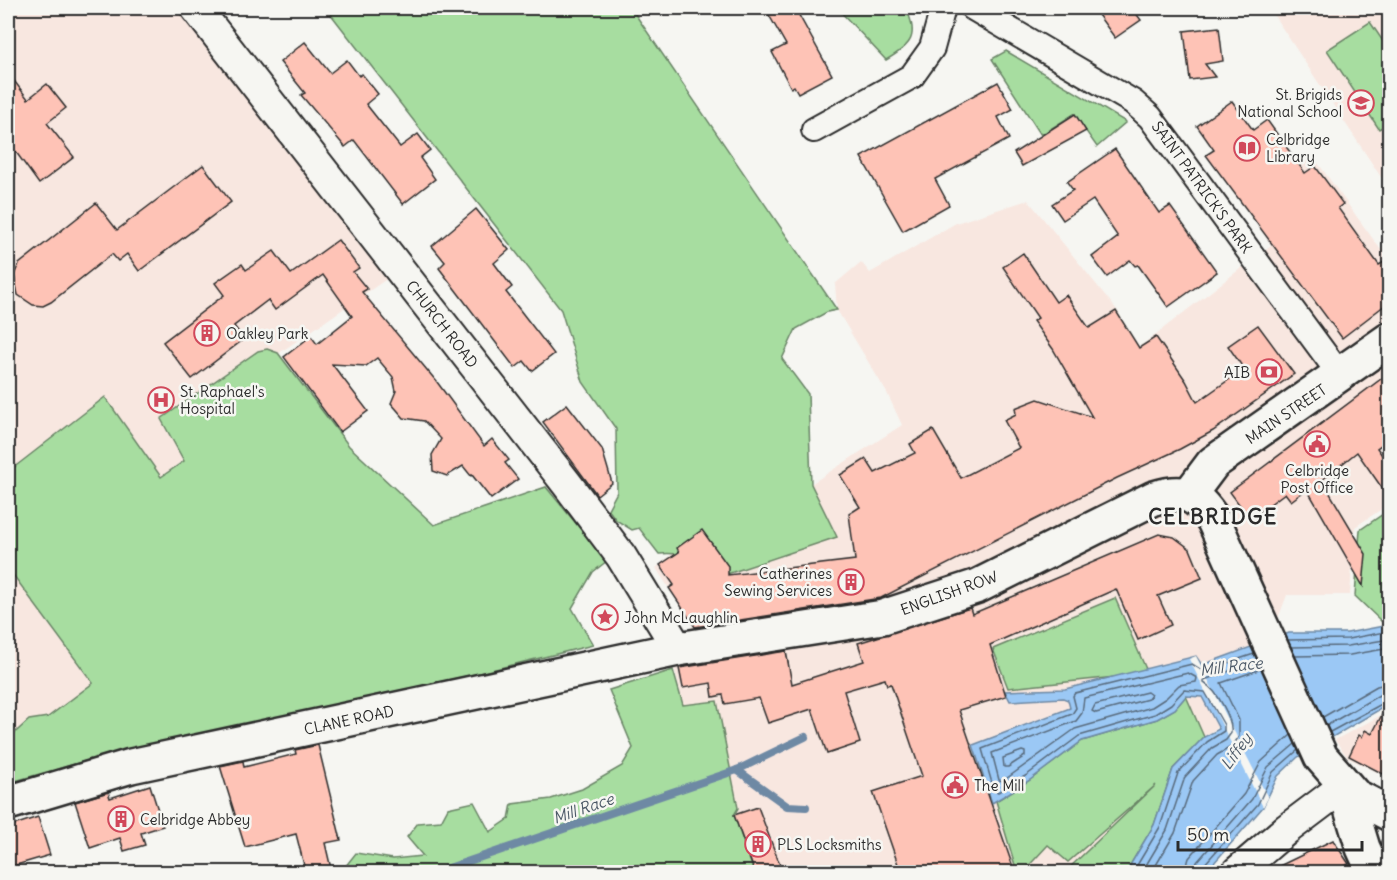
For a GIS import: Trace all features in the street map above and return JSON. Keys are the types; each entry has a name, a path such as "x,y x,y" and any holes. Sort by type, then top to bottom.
{"main road":[{"name":"MAIN STREET","path":"1189,495 1213,463 1341,376 1389,339"},
{"name":"ENGLISH ROW","path":"685,647 874,618 918,606 978,586 1154,498 1173,492 1189,495"},
{"path":"1189,495 1203,504 1214,521 1321,757 1355,796 1389,814"},
{"name":"CLANE ROAD","path":"8,802 142,764 685,647"},
{"path":"1344,786 1363,848 1374,873"}],"street":[{"name":"CHURCH ROAD","path":"196,8 567,484 685,647"},
{"path":"814,130 912,76 932,48 943,8"},
{"name":"SAINT PATRICK'S PARK","path":"973,8 1013,17 1133,102 1150,117 1341,376"},
{"path":"1237,873 1287,828 1344,786"}],"shaded area":[{"name":"St. Raphael's Hospital","path":"8,8 176,8 388,278 278,354 349,446 434,525 546,487 607,561 593,572 572,608 593,645 471,675 124,750 8,783"},
{"name":"St. Brigids National School","path":"1269,8 1389,8 1389,184 1387,186"},
{"path":"1312,155 1381,250 1389,244 1389,504 1355,527 1350,595 1287,595 1269,642 1201,665 1218,727 1204,737 1068,872 753,872 732,817 717,701 683,705 672,658 693,626 656,568 702,528 836,537 811,484 902,425 887,393 837,310 835,284 861,262 870,273 956,223 1028,200 1117,310 1138,348 1271,245 1248,210 1263,192"},
{"path":"1389,711 1389,778 1348,758 1335,740"}],"green space":[{"path":"326,8 631,8 837,310 827,312 796,329 782,359 808,394 811,484 837,537 709,580 688,558 676,554 659,554 639,528 632,530 616,520 608,509 617,492 616,429 583,382 561,310"},
{"path":"837,8 906,8 912,26 911,39 902,49 886,60"},
{"path":"1370,22 1389,50 1389,123 1379,129 1327,50"},
{"path":"1006,51 1126,122 1097,147 1074,114 1041,135 992,59"},
{"path":"267,349 278,353 349,446 434,525 546,487 607,561 593,572 572,608 593,645 471,675 124,750 8,783 8,739 29,720 48,717 93,683 8,568 8,472 105,397 161,477 184,461 161,419 258,351"},
{"path":"1389,510 1389,620 1382,622 1355,596 1360,530"},
{"path":"1115,598 1146,669 1125,676 1008,688 993,649"},
{"path":"673,670 683,705 717,701 738,808 734,815 754,872 341,872 356,853 393,859 423,856 407,837 418,823 441,821 448,808 474,802 490,832 509,819 512,804 551,799 582,789 622,766 633,748 609,690"},
{"path":"1186,696 1204,737 1173,769 1154,825 1126,872 1065,872 1156,785 1068,862 1048,845 1023,872 1017,872 996,801 1030,780 1082,741 1157,719 1175,709"}],"water":[{"name":"Liffey","path":"1389,625 1389,704 1298,757 1278,776 1263,807 1206,872 1126,872 1154,825 1173,769 1204,737 1219,729 1202,697 1186,696 1175,709 1157,719 1082,741 1030,780 992,803 973,745 1070,708 1068,700 1063,698 1010,701 1005,691 1065,689 1196,656 1202,665 1289,633 1347,633"}],"pier":[{"path":"1196,656 1268,798 1263,807 1189,659"}],"building":[{"path":"765,8 795,8 832,75 798,93 794,86 791,88 772,52 786,45"},
{"path":"1093,8 1132,8 1141,20 1115,38"},
{"path":"1219,27 1223,61 1205,64 1215,77 1190,80 1184,31"},
{"path":"305,42 330,73 347,60 359,76 362,74 378,94 366,104 400,147 418,134 430,150 420,158 435,179 403,204 354,140 345,147 301,95 305,93 280,62"},
{"path":"8,73 28,99 47,84 66,108 47,123 74,157 39,184 8,141"},
{"path":"998,82 1013,109 998,117 1009,139 935,179 949,205 903,231 861,157"},
{"path":"1232,101 1253,130 1267,120 1305,173 1315,166 1343,204 1338,208 1379,265 1389,259 1389,302 1342,338 1206,155 1214,150 1197,126"},
{"path":"1075,114 1086,131 1022,166 1014,153"},
{"path":"1115,149 1159,213 1170,206 1217,272 1168,307 1138,265 1135,266 1130,260 1107,277 1092,257 1118,237 1093,200 1063,220 1052,204 1073,190 1067,182"},
{"path":"203,165 231,202 139,271 127,254 118,261 112,254 43,306 33,305 18,295 14,275 19,264 96,203 117,230"},
{"path":"476,209 509,250 494,263 512,287 506,292 554,354 532,371 524,361 515,368 439,268 445,262 432,246"},
{"path":"338,240 359,268 353,272 367,289 362,292 437,382 484,446 492,439 509,460 505,463 518,479 491,499 463,466 447,476 433,471 432,455 441,439 424,421 404,418 391,403 396,391 393,377 377,358 366,366 332,364 368,411 340,432 284,357 311,336 317,344 352,316 323,275 275,310 268,300 234,326 244,339 192,379 163,342 224,295 215,283 242,264 246,270 274,251 291,274"},
{"path":"1023,253 1056,302 1066,295 1089,328 1116,311 1139,348 1156,337 1186,381 1197,402 1244,369 1228,346 1258,325 1294,374 1213,431 1180,449 1117,478 881,598 695,627 669,588 674,585 660,565 679,552 677,548 702,530 728,566 728,575 855,560 849,514 860,507 840,475 866,459 875,473 915,453 910,444 933,430 961,478 1019,448 1004,420 1016,414 1015,408 1038,399 1092,417 1053,349 1033,321 1038,318 1003,267"},
{"path":"1389,373 1389,439 1377,448 1389,465 1389,498 1357,452 1322,480 1366,554 1363,586 1307,489 1291,501 1285,493 1250,519 1230,492"},
{"path":"567,404 602,449 612,483 597,495 543,422"},
{"path":"1159,534 1174,537 1190,549 1202,578 1158,596 1171,625 1138,640 1116,589 990,645 1006,696 959,710 1015,873 901,873 873,792 922,776 891,684 887,685 885,679 844,691 860,743 827,754 812,709 768,723 759,698 725,704 723,695 713,697 711,683 683,688 679,668 786,651 792,684 864,661 858,643 970,608 972,614"},
{"path":"1389,701 1389,777 1349,756 1359,735 1362,737 1365,730 1372,734"},
{"path":"318,745 341,840 325,843 332,873 306,873 296,834 245,847 220,766 243,761 244,767 296,754 295,750"},
{"name":"Celbridge Abbey","path":"150,785 163,826 141,833 145,845 124,851 120,838 90,848 75,802 108,792 110,798"},
{"name":"PLS Locksmiths","path":"758,807 783,873 755,873 734,815"},
{"path":"38,817 50,855 13,866 8,846 8,827"},
{"path":"1333,840 1349,864 1331,873 1265,873"}],"waterway":[{"name":"Mill Race","path":"437,872 737,770 805,737"},
{"name":"Mill Race","path":"737,770 787,806 806,807"}],"place":[{"name":"St. Brigids National School","path":"1361,103"},
{"name":"Celbridge Library","path":"1247,148"},
{"name":"Oakley Park","path":"207,333"},
{"name":"AIB","path":"1269,372"},
{"name":"St. Raphael's Hospital","path":"161,400"},
{"name":"Celbridge Post Office","path":"1317,444"},
{"name":"Catherines Sewing Services","path":"851,582"},
{"name":"John McLaughlin","path":"605,617"},
{"name":"The Mill","path":"955,785"},
{"name":"Celbridge Abbey","path":"121,819"},
{"name":"PLS Locksmiths","path":"758,844"}],"district":[{"name":"CELBRIDGE","path":"1213,516"}]}
